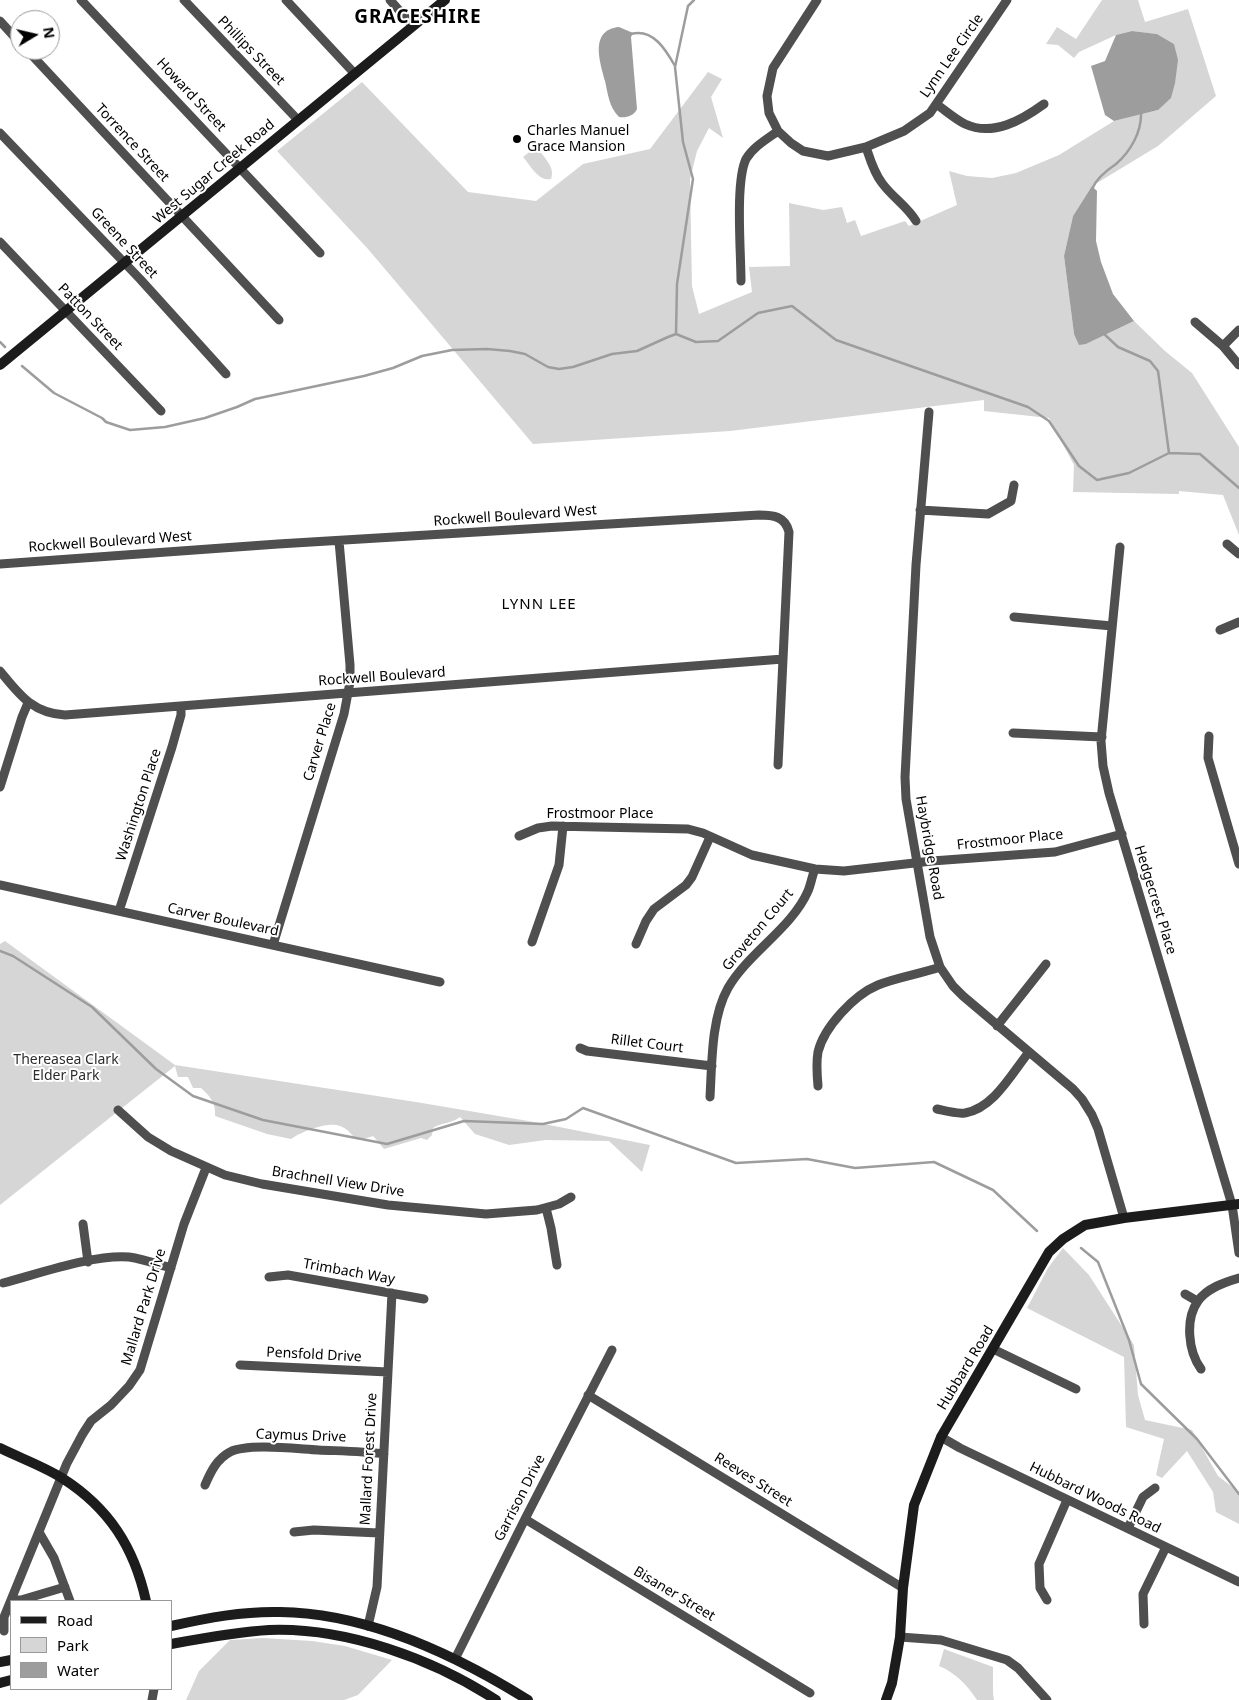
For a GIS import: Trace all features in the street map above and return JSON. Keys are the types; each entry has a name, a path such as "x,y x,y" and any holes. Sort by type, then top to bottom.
{"main road":[{"name":"West Sugar Creek Road","path":"0,365 445,0"},
{"name":"Hubbard Road","path":"886,1700 892,1682 900,1637 903,1588 914,1505 941,1437 1049,1252 1063,1238 1085,1225 1124,1218 1235,1205"},
{"path":"0,1448 61,1478 104,1512 121,1534 129,1549 140,1575 146,1600"},
{"path":"172,1626 225,1615 280,1612 321,1615 368,1626 409,1640 455,1659 501,1683 528,1700"},
{"path":"172,1644 240,1632 271,1630 328,1633 364,1642 430,1665 496,1700"}],"street":[{"name":"Howard Street","path":"82,0 320,253"},
{"name":"Phillips Street","path":"184,0 298,120"},
{"path":"286,0 355,74"},
{"path":"390,0 413,26"},
{"name":"Lynn Lee Circle","path":"817,0 773,68 767,96 769,112 778,131 803,151 815,155 828,156 866,147 904,131 930,113 1007,0"},
{"path":"0,22 10,32"},
{"name":"Torrence Street","path":"36,60 279,320"},
{"path":"936,104 965,124 987,129 996,129 1029,116 1044,104"},
{"path":"741,281 740,194 742,172 747,158 753,151 778,131"},
{"name":"Greene Street","path":"0,133 124,263 226,374"},
{"path":"866,147 872,166 882,184 910,212 916,221"},
{"name":"Patton Street","path":"0,242 161,412"},
{"path":"1195,322 1223,346 1239,365"},
{"path":"1223,346 1239,330"},
{"name":"Haybridge Road","path":"929,412 920,510 905,777 906,799 930,937 940,967 953,986 997,1026 1073,1088 1087,1106 1098,1129 1124,1218"},
{"path":"920,510 988,514 1011,501 1014,485"},
{"name":"Rockwell Boulevard West","path":"0,564 548,527 759,515 775,516 784,522 789,532 778,765"},
{"name":"Carver Place","path":"273,945 344,714 350,682 339,541"},
{"path":"1228,544 1239,554"},
{"name":"Hedgecrest Place","path":"1120,547 1102,737 1105,778 1235,1205 1239,1253"},
{"path":"1014,617 1112,626"},
{"path":"1220,630 1239,622"},
{"name":"Rockwell Boulevard","path":"0,671 28,703 49,713 64,715 783,659"},
{"path":"0,787 28,703"},
{"name":"Washington Place","path":"119,911 172,747 181,715 181,706"},
{"path":"1013,733 1102,737"},
{"path":"1209,736 1208,758 1239,864"},
{"path":"532,942 559,865 563,826"},
{"name":"Frostmoor Place","path":"519,836 538,828 563,826 688,829 752,856 814,869 844,871 1055,852 1122,834"},
{"path":"636,944 646,921 654,909 686,885 692,877 710,837"},
{"name":"Groveton Court","path":"710,1097 717,1017 727,990 738,972 798,907 808,892 814,869"},
{"name":"Carver Boulevard","path":"0,884 440,982"},
{"path":"997,1026 1046,964"},
{"path":"818,1086 818,1054 823,1037 834,1022 859,996 878,985 940,967"},
{"name":"Rillet Court","path":"580,1048 587,1051 712,1066"},
{"path":"938,1109 953,1113 963,1113 983,1106 994,1096 1029,1052"},
{"name":"Brachnell View Drive","path":"118,1110 136,1128 158,1145 206,1168 225,1175 262,1184 388,1205 486,1214 513,1213 546,1208 559,1204 571,1197"},
{"name":"Mallard Park Drive","path":"11,1600 67,1462 88,1426 129,1386 140,1370 184,1224 206,1168"},
{"path":"546,1208 557,1265"},
{"path":"83,1224 88,1262"},
{"path":"3,1284 88,1262 127,1257 171,1268"},
{"name":"Trimbach Way","path":"269,1277 288,1275 424,1299"},
{"path":"1201,1369 1192,1352 1190,1333 1190,1324 1198,1301 1216,1287 1239,1278"},
{"name":"Mallard Forest Drive","path":"368,1626 377,1587 392,1293"},
{"path":"1185,1294 1198,1301"},
{"path":"993,1349 1076,1389"},
{"name":"Garrison Drive","path":"455,1659 524,1518 612,1350"},
{"name":"Pensfold Drive","path":"240,1365 388,1372"},
{"name":"Reeves Street","path":"588,1395 903,1588"},
{"name":"Hubbard Woods Road","path":"941,1437 960,1448 1239,1582"},
{"name":"Caymus Drive","path":"205,1485 212,1469 221,1458 232,1451 243,1448 384,1454"},
{"path":"1128,1528 1138,1504 1148,1492 1155,1488"},
{"path":"1046,1600 1040,1588 1039,1564 1067,1500"},
{"name":"Bisaner Street","path":"524,1518 810,1693"},
{"path":"294,1532 314,1530 379,1533"},
{"path":"39,1532 51,1552 70,1600"},
{"path":"1144,1624 1143,1594 1166,1547"},
{"path":"11,1600 21,1600 65,1588"},
{"name":"Mallard Park Drive","path":"4,1631 4,1617 10,1602"},
{"path":"900,1637 941,1640 1007,1660 1018,1668 1047,1700"}],"green space":[{"path":"1102,0 1138,0 1145,22 1188,9 1216,96 1158,146 1092,186 1073,216 1064,256 1074,334 1086,344 1134,321 1165,351 1192,373 1239,447 1239,535 1223,495 1179,491 1179,494 1073,492 1074,465 1049,418 984,411 984,400 730,431 533,444 368,249 277,151 362,82 468,192 536,201 583,164 650,149 708,72 722,79 711,97 723,138 709,128 697,151 690,179 692,286 699,314 752,292 749,267 790,266 789,203 823,210 842,207 847,223 855,220 861,236 905,221 909,226 957,205 949,171 967,176 992,178 1016,173 1059,155 1114,121 1158,110 1174,44 1157,34 1132,31 1116,35 1079,52 1074,58 1058,45 1046,44 1057,27 1076,39"},
{"path":"536,147 552,170 551,179 543,178 539,175 523,157"},
{"name":"Thereasea Clark Elder Park","path":"5,941 175,1065 416,1102 534,1122 650,1145 642,1172 609,1141 546,1140 509,1145 475,1134 460,1117 433,1128 432,1135 427,1140 421,1138 384,1149 373,1136 356,1139 346,1129 335,1125 314,1128 291,1139 267,1134 215,1116 210,1097 201,1088 193,1088 188,1077 178,1077 175,1066 0,1205 0,944"},
{"path":"1063,1248 1089,1275 1134,1345 1138,1395 1145,1420 1192,1430 1218,1476 1239,1492 1239,1524 1216,1512 1213,1492 1187,1451 1162,1478 1156,1475 1164,1439 1126,1427 1124,1357 1027,1308 1048,1268"},
{"path":"263,1638 312,1641 345,1646 392,1660 358,1695 344,1700 186,1700 199,1671 230,1640"},
{"path":"944,1649 993,1667 994,1700 977,1700 961,1680 939,1666"}],"water":[{"path":"619,27 633,33 631,37 637,109 632,115 624,117 619,117 611,105 599,56 600,40 603,34 610,29"},
{"path":"1132,31 1157,34 1174,44 1178,60 1175,83 1171,98 1158,110 1114,121 1105,115 1091,66 1105,61 1116,35"},
{"path":"1092,186 1097,191 1096,241 1101,262 1113,294 1134,321 1086,344 1079,345 1074,334 1064,256 1073,216"}],"waterway":[{"path":"676,334 677,284 693,179 683,142 675,67 688,6 694,0"},
{"path":"631,34 639,33 652,37 663,47 675,66"},
{"path":"1092,189 1099,178 1116,164 1130,148 1137,134 1141,112"},
{"path":"22,366 54,393 102,418 106,422 130,430 165,427 205,418 255,399 364,376 393,368 422,356 452,350 487,349 510,351 525,354 548,367 559,369 573,367 612,354 637,351 676,334 696,342 718,341 758,313 792,306 836,340 1028,407 1049,421 1079,466 1097,480 1129,473 1169,453 1200,454 1239,488"},
{"path":"1103,333 1118,347 1150,361 1158,371 1169,453"},
{"path":"0,342 5,347"},
{"path":"0,951 13,956 92,1007 156,1069 193,1096 263,1120 387,1144 464,1121 543,1124 566,1119 583,1108 736,1163 807,1159 855,1168 934,1162 993,1190 1037,1231"},
{"path":"1081,1248 1098,1262 1129,1340 1141,1384 1197,1439 1239,1494"}],"place":[{"name":"Charles Manuel Grace Mansion","path":"517,139"}],"district":[{"name":"GRACESHIRE","path":"418,18"},
{"name":"LYNN LEE","path":"539,605"}]}
